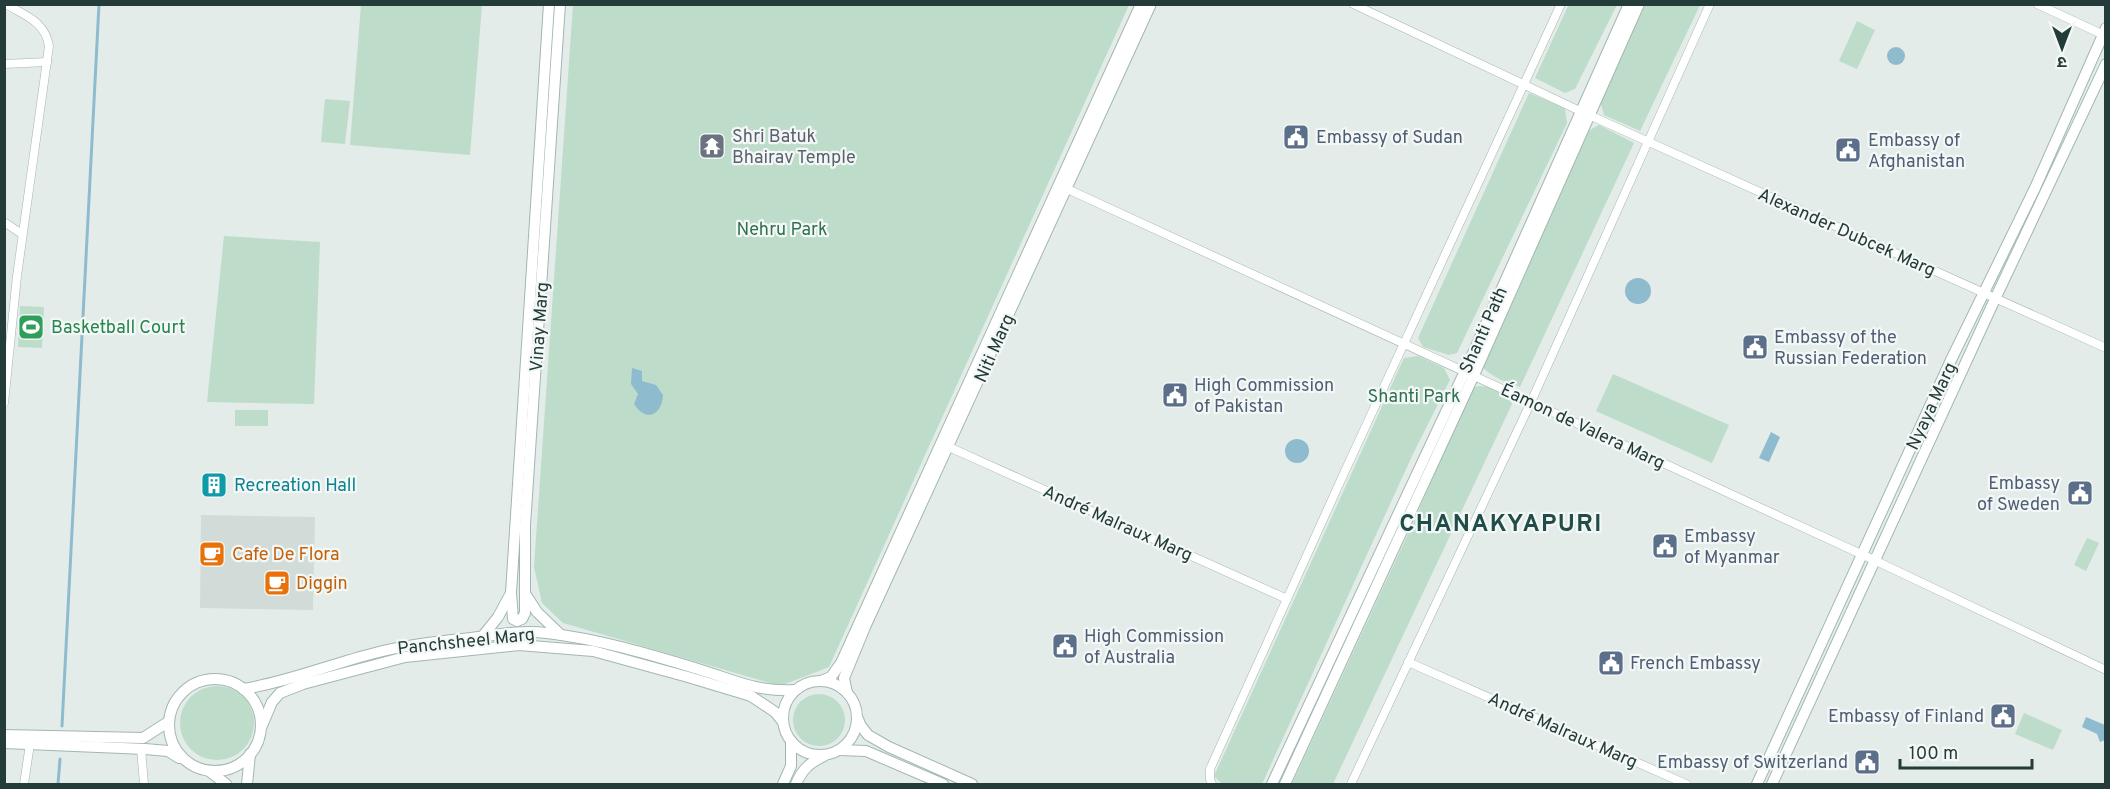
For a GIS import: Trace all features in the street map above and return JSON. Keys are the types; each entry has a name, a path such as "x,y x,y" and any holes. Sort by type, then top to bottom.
{"main road":[{"name":"Vinay Marg","path":"549,4 511,593 511,612 517,621 522,619 525,613 525,525 560,4"},
{"name":"Niti Marg","path":"847,693 844,678 849,665 949,447 1141,4"},
{"name":"Niti Marg","path":"821,681 831,677 842,663 1063,187 1151,4"},
{"name":"Shanti Path","path":"1285,784 1584,113 1629,4"},
{"name":"Shanti Path","path":"1584,113 1639,4"},
{"name":"Nyaya Marg","path":"1757,784 1861,554 1983,293 2035,188 2105,33"},
{"name":"Nyaya Marg","path":"1772,784 1995,299 2106,64"},
{"name":"Shanti Path","path":"1272,784 1469,373"},
{"name":"Vinay Marg","path":"482,637 498,617 511,593"},
{"path":"526,595 537,612 562,636"},
{"name":"Panchsheel Marg","path":"243,689 418,644 510,633 546,633 606,644 699,670 736,683 779,691 795,690"},
{"name":"Panchsheel Marg","path":"261,728 272,702 280,693 303,684 405,657 519,645 593,651 688,677 751,696 765,703 783,722"},
{"path":"4,743 168,751 197,768 209,771 224,770 239,765 258,742 261,728 256,706 243,689 232,682 207,680 195,684 182,693 172,706 168,722 170,737 176,751 187,762"},
{"path":"796,784 801,772 810,763 832,752 845,745 854,733 857,719 855,705 847,693 835,684 821,681 808,683 795,690 786,701 782,716 784,731 791,741 805,752 819,756 832,752 866,751 943,784"},
{"path":"856,714 868,735 889,747 972,784"},
{"path":"4,735 143,738 168,722"},
{"path":"783,784 791,766 791,741"},
{"path":"247,784 250,754"},
{"path":"209,771 226,784"}],"street":[{"path":"4,403 16,276 49,46 43,28 6,4"},
{"name":"Alexander Dubcek Marg","path":"1353,4 1584,113 2106,348"},
{"path":"1212,784 1210,769 1561,4"},
{"path":"1351,784 1531,402 1710,4"},
{"path":"2037,4 2105,33"},
{"path":"4,64 47,62"},
{"name":"Éamon de Valera Marg","path":"1063,187 1874,560 2106,670"},
{"path":"4,222 22,234"},
{"name":"André Malraux Marg","path":"949,447 1287,599"},
{"name":"André Malraux Marg","path":"1408,662 1686,784"},
{"path":"24,784 30,744"},
{"path":"141,748 144,784"}],"shaded area":[{"path":"201,515 315,517 313,610 200,608"}],"green space":[{"path":"1569,4 1617,5 1575,89 1565,93 1535,78"},
{"path":"361,5 482,5 470,155 350,145"},
{"name":"Nehru Park","path":"573,5 1129,5 829,667 780,686 563,623 542,603 534,567"},
{"path":"1645,5 1700,5 1640,131 1604,115 1600,101"},
{"path":"1857,21 1875,30 1857,69 1839,61"},
{"name":"Shanti Park","path":"1529,93 1565,108 1567,123 1457,353 1449,355 1423,347 1418,338"},
{"path":"325,99 350,101 345,144 321,142"},
{"name":"Shanti Park","path":"1599,125 1634,143 1520,387 1500,379 1482,367 1588,131"},
{"path":"224,236 320,242 314,404 207,402"},
{"name":"Basketball Court","path":"20,306 44,307 42,348 18,347"},
{"name":"Shanti Park","path":"1418,356 1444,368 1450,380 1412,456 1262,784 1222,784 1214,776 1404,358"},
{"path":"1613,374 1729,425 1712,463 1596,411"},
{"name":"Shanti Park","path":"1487,387 1509,397 1512,404 1333,784 1292,784 1414,521 1472,388"},
{"path":"235,410 268,410 268,426 235,426"},
{"path":"2087,538 2099,543 2086,571 2074,565"},
{"path":"217,686 231,689 243,697 251,709 254,723 251,737 243,749 231,757 217,760 203,757 191,749 183,737 180,723 183,709 191,697 203,689"},
{"path":"814,694 824,694 838,701 845,720 838,739 824,746 814,746 804,742 797,735 793,725 793,715 797,705 804,698"},
{"path":"2024,713 2062,730 2053,750 2015,734"}],"water":[{"path":"1896,47 1902,50 1905,56 1902,62 1896,65 1890,62 1887,56 1890,50"},
{"path":"1638,278 1647,282 1651,291 1647,300 1638,304 1629,300 1625,291 1629,282"},
{"path":"632,368 642,371 642,381 656,385 663,395 657,412 648,415 634,404 638,394 631,384"},
{"path":"1771,432 1780,437 1769,462 1759,458"},
{"path":"1297,439 1306,442 1309,451 1306,460 1297,463 1288,460 1285,451 1288,442"},
{"path":"2086,717 2105,725 2105,740 2100,742 2097,734 2082,727"}],"waterway":[{"path":"62,726 99,4"},
{"path":"58,784 60,759"}],"place":[{"name":"Embassy of Sudan","path":"1296,137"},
{"name":"Shri Batuk Bhairav Temple","path":"712,146"},
{"name":"Embassy of Afghanistan","path":"1848,150"},
{"name":"Basketball Court","path":"31,327"},
{"name":"Embassy of the Russian Federation","path":"1755,347"},
{"name":"High Commission of Pakistan","path":"1175,395"},
{"name":"Recreation Hall","path":"214,485"},
{"name":"Embassy of Sweden","path":"2080,493"},
{"name":"Embassy of Myanmar","path":"1665,546"},
{"name":"Cafe De Flora","path":"212,554"},
{"name":"Diggin","path":"277,583"},
{"name":"High Commission of Australia","path":"1065,646"},
{"name":"French Embassy","path":"1611,663"},
{"name":"Embassy of Finland","path":"2003,716"},
{"name":"Embassy of Switzerland","path":"1867,762"}],"district":[{"name":"CHANAKYAPURI","path":"1501,523"}]}
